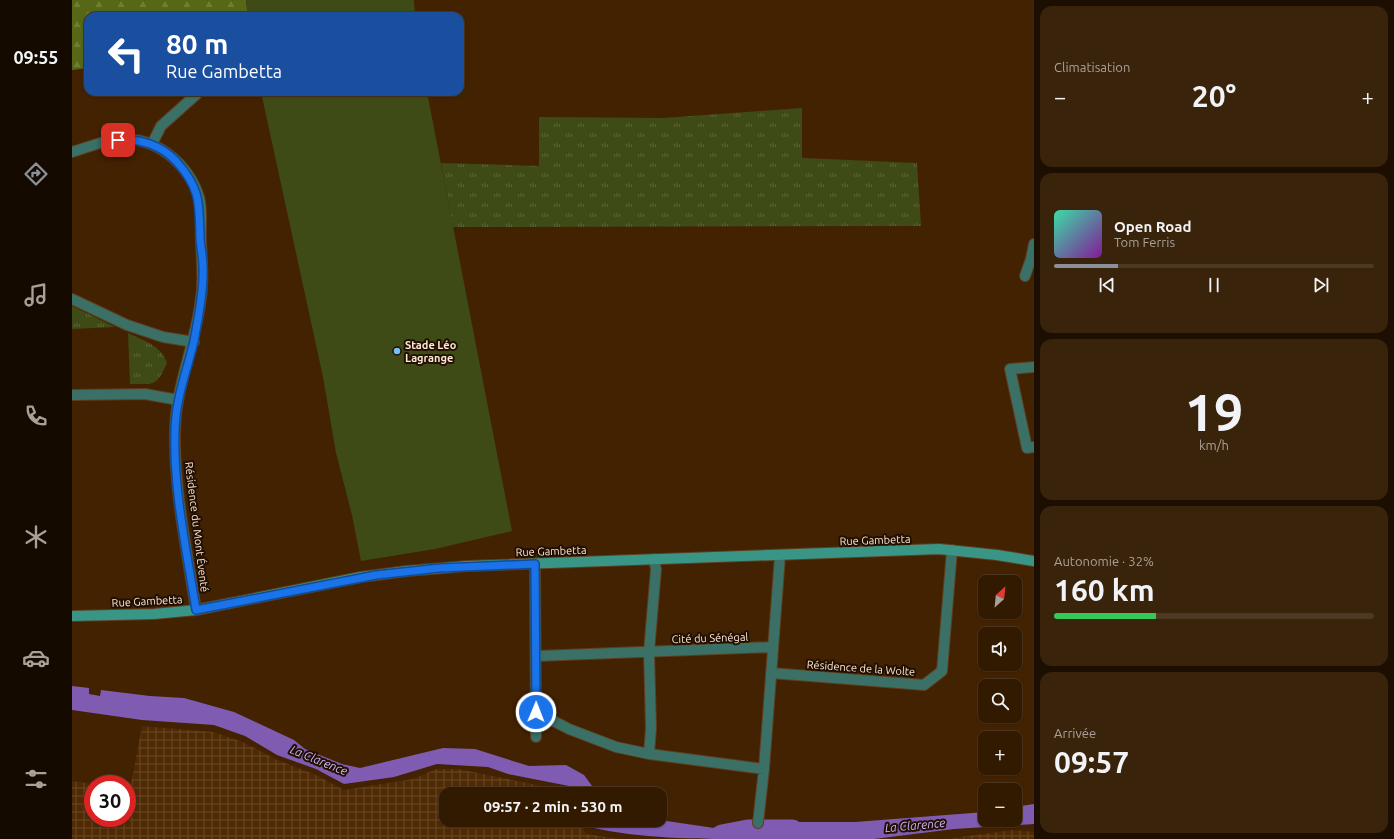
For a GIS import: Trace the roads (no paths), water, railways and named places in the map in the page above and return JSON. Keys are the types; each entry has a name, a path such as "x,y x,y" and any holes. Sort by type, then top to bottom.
{"main road":[{"name":"Rue Gambetta","path":"72,616 154,614 196,610 376,575 440,568 654,559 952,550 1034,561"}],"street":[{"path":"152,144 161,126 195,96"},
{"name":"Résidence du Mont Éventé","path":"72,152 108,142 127,139 152,144 170,154 179,164 192,183 199,198 204,275 201,304 194,342 178,400 175,432 177,481 196,610"},
{"path":"1025,276 1032,258 1034,244"},
{"path":"72,298 127,325 164,337 194,342"},
{"path":"1034,367 1010,369 1027,448 1034,448"},
{"path":"72,395 145,394 178,400"},
{"name":"Résidence de la Wolte","path":"771,673 924,685 942,671 952,550"},
{"path":"758,823 764,769 780,556"},
{"path":"649,754 651,728 649,652 656,569 654,559"},
{"path":"535,564 536,737"},
{"name":"Cité du Sénégal","path":"536,656 773,647"},
{"path":"536,712 569,729 616,747 649,754 764,769"}],"water":[{"path":"72,686 89,688 89,694 100,696 101,690 150,696 184,698 234,712 294,740 305,749 342,764 360,768 443,748 475,749 529,766 566,765 584,775 593,787 570,787 508,774 488,767 437,764 394,777 344,784 316,769 277,755 245,736 214,725 142,720 72,710"},
{"path":"1034,804 1034,824 1022,825 1022,806"},
{"path":"978,813 978,827 986,827 954,829 874,839 759,839 761,825 789,822 855,822"},
{"path":"667,821 714,828 753,825 752,838 749,839 648,836 589,827 667,827"}],"waterway":[{"name":"La Clarence","path":"722,836 748,831 792,831"}],"place":[{"name":"Stade Léo Lagrange","path":"397,351"}]}
